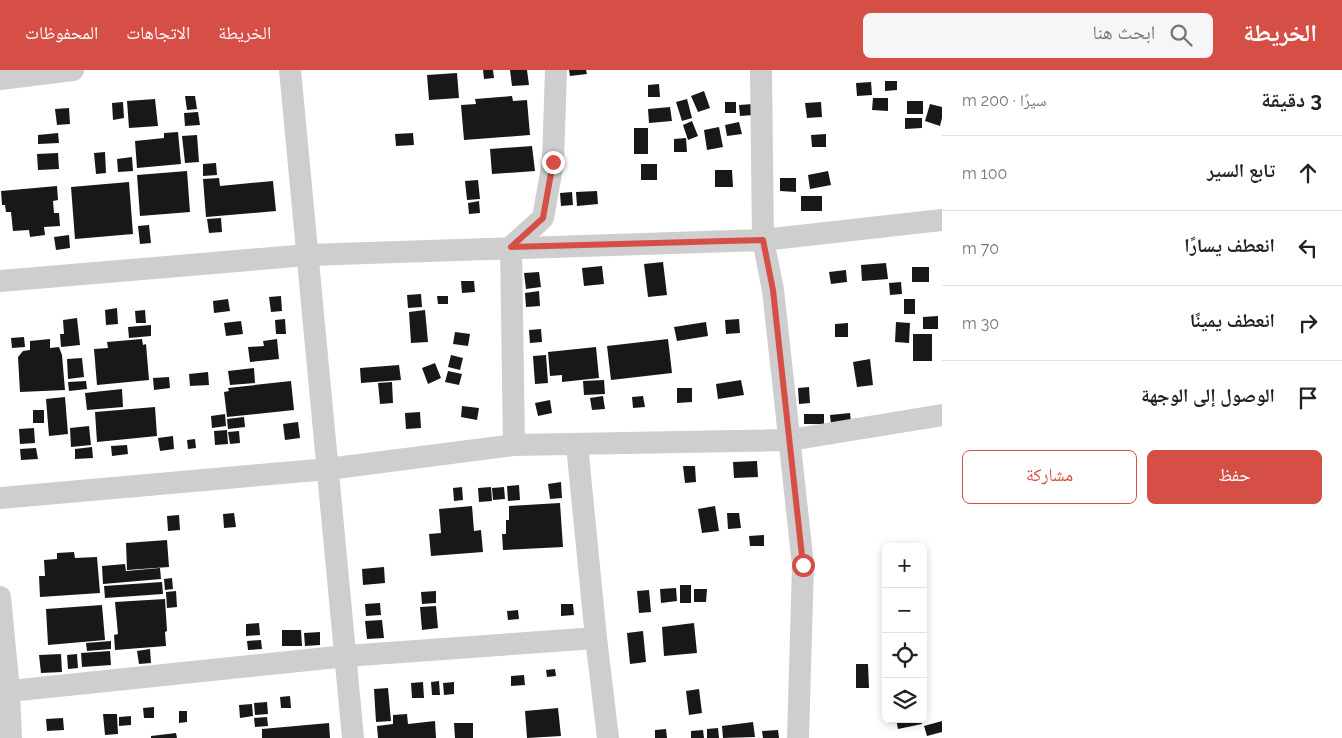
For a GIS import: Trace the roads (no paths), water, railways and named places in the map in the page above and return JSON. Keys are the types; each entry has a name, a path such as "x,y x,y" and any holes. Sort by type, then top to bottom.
{"street":[{"path":"0,78 73,70"},
{"path":"290,70 353,738"},
{"path":"514,445 511,247 543,218 553,162 556,70"},
{"path":"761,70 763,240 773,290 803,565 798,738"},
{"path":"0,281 308,255 763,240 942,220"},
{"path":"0,498 328,469 514,445 790,440 942,415"},
{"path":"577,444 608,738"},
{"path":"0,597 4,691 11,738"},
{"path":"4,691 346,656 596,638"}]}
